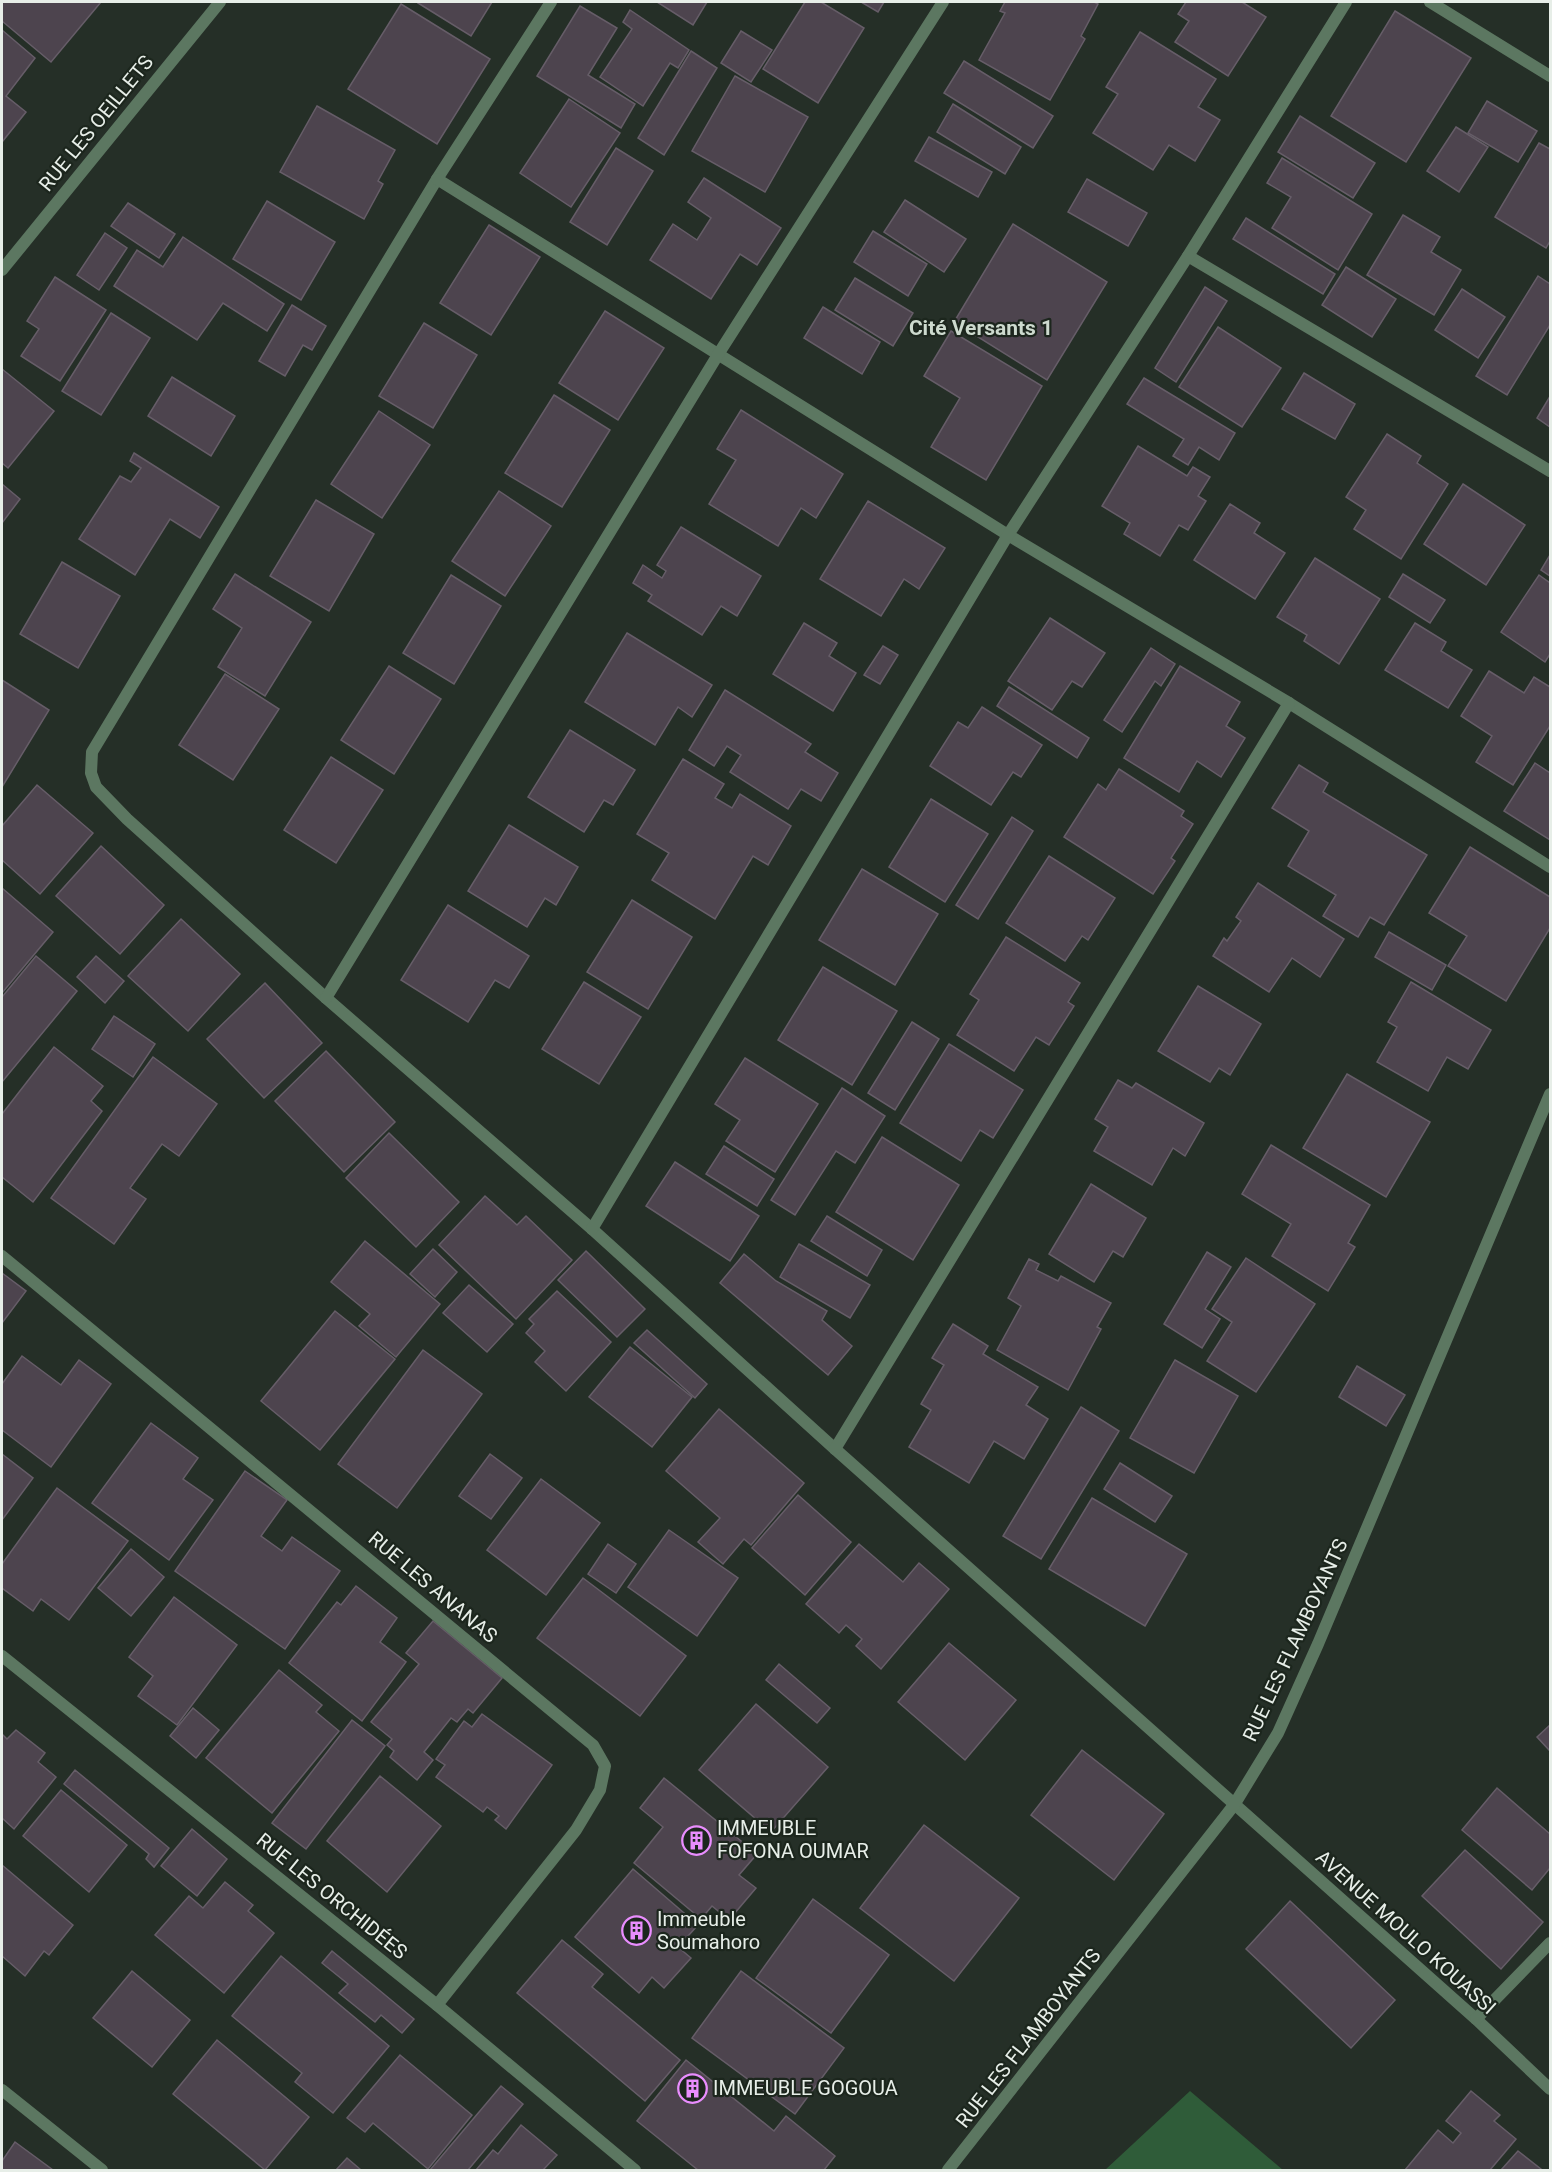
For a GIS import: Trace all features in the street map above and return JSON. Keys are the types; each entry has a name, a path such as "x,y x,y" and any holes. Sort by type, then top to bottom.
{"street":[{"name":"RUE LES OEILLETS","path":"2,270 220,2"},
{"name":"AVENUE MOULO KOUASSI","path":"551,2 438,179 92,752 91,772 96,787 127,819 326,998 592,1229 835,1449 1476,2019 1551,2089"},
{"path":"326,998 718,354 943,2"},
{"path":"592,1229 1008,535 1188,256 1346,2"},
{"path":"1430,2 1551,76"},
{"path":"438,179 1008,535 1289,703 1551,867"},
{"path":"1188,256 1551,471"},
{"path":"835,1449 1289,703"},
{"name":"RUE LES FLAMBOYANTS","path":"948,2170 1234,1805 1278,1733 1318,1644 1551,1094"},
{"name":"RUE LES ANANAS","path":"2,1256 593,1745 605,1766 600,1790 576,1830 437,2005"},
{"name":"RUE LES ORCHIDÉES","path":"2,1656 437,2005 635,2170"},
{"path":"1476,2019 1551,1943"},
{"path":"2,2090 102,2170"}],"green space":[{"path":"1190,2091 1283,2170 1105,2170"}],"building":[{"path":"2,2 101,2 51,62 2,21"},
{"path":"419,2 492,2 471,36"},
{"path":"657,2 707,2 693,25"},
{"path":"805,2 821,2 864,28 818,103 763,69"},
{"path":"861,2 884,2 878,12"},
{"path":"1005,2 1094,2 1098,4 1081,36 1085,39 1050,100 979,60 1005,13 1000,11"},
{"path":"1186,2 1242,2 1266,17 1228,76 1175,42 1189,21 1178,14"},
{"path":"401,4 490,59 437,144 348,89"},
{"path":"580,6 617,28 588,75 635,104 621,128 537,76"},
{"path":"630,10 689,50 678,68 670,63 643,106 600,77 632,29 623,22"},
{"path":"1395,11 1471,58 1406,162 1331,116"},
{"path":"2,30 35,58 6,96 26,112 2,142"},
{"path":"741,31 772,50 751,82 721,63"},
{"path":"1140,32 1216,79 1198,107 1220,120 1195,161 1169,145 1153,170 1093,133 1118,94 1106,87"},
{"path":"691,51 717,68 664,155 638,138"},
{"path":"964,61 1053,116 1033,148 944,93"},
{"path":"735,76 808,117 765,192 692,151"},
{"path":"569,99 620,133 571,207 520,173"},
{"path":"1487,101 1537,131 1518,162 1468,133"},
{"path":"953,104 1021,147 1005,174 937,132"},
{"path":"317,106 395,150 378,181 383,184 364,219 280,172"},
{"path":"1300,116 1375,163 1353,198 1278,152"},
{"path":"1456,127 1488,147 1459,192 1427,171"},
{"path":"929,137 992,172 978,197 915,161"},
{"path":"1539,143 1550,149 1550,241 1546,248 1495,217"},
{"path":"616,148 653,171 607,245 570,222"},
{"path":"1282,158 1372,214 1338,270 1272,228 1291,197 1267,183"},
{"path":"704,178 781,228 757,265 740,254 711,299 650,260 673,224 697,240 711,218 688,202"},
{"path":"1087,179 1147,213 1128,246 1068,212"},
{"path":"905,200 966,239 944,272 884,232"},
{"path":"267,201 335,242 301,300 233,259"},
{"path":"128,203 175,234 159,258 111,226"},
{"path":"1403,215 1440,237 1431,252 1461,270 1434,315 1367,275"},
{"path":"1246,218 1335,274 1323,294 1233,239"},
{"path":"1013,224 1107,282 1047,380 954,322"},
{"path":"489,225 540,257 491,335 440,303"},
{"path":"873,231 927,264 908,296 854,262"},
{"path":"105,233 127,248 99,290 77,275"},
{"path":"183,237 284,304 267,331 223,303 197,340 114,286 137,250 163,267"},
{"path":"1346,267 1396,299 1372,337 1322,305"},
{"path":"1538,276 1550,284 1550,325 1507,395 1476,376"},
{"path":"55,277 106,310 60,381 21,356 39,329 27,321"},
{"path":"855,278 913,313 893,346 835,310"},
{"path":"1205,287 1227,301 1176,382 1155,368"},
{"path":"1462,289 1505,317 1478,358 1435,330"},
{"path":"292,305 326,326 312,350 303,345 285,376 259,361"},
{"path":"823,307 880,342 862,374 804,338"},
{"path":"605,311 664,348 618,420 559,383"},
{"path":"111,313 150,338 101,415 62,391"},
{"path":"424,323 477,355 433,428 379,396"},
{"path":"1218,327 1281,368 1242,427 1179,387"},
{"path":"951,331 1042,386 986,480 931,447 960,398 924,376"},
{"path":"2,369 54,411 8,468 2,463"},
{"path":"1304,373 1355,404 1335,439 1282,409"},
{"path":"172,377 235,416 211,456 148,416"},
{"path":"1144,378 1235,433 1219,460 1199,447 1188,465 1173,456 1184,439 1127,404"},
{"path":"554,395 610,430 562,507 505,473"},
{"path":"1550,399 1550,427 1537,418"},
{"path":"741,410 843,474 816,518 801,508 778,546 709,504 736,460 717,449"},
{"path":"379,411 430,445 382,518 331,484"},
{"path":"1387,434 1421,456 1417,463 1448,484 1401,559 1354,529 1366,510 1346,497"},
{"path":"1138,446 1187,476 1193,467 1210,477 1198,496 1206,501 1188,530 1179,525 1160,556 1124,534 1130,523 1102,506"},
{"path":"134,453 219,507 200,538 170,519 135,575 79,539 120,476 131,482 141,468 130,461"},
{"path":"2,484 20,499 2,523"},
{"path":"1463,484 1525,525 1486,585 1424,544"},
{"path":"499,491 551,526 505,596 452,561"},
{"path":"316,500 374,534 329,611 270,576"},
{"path":"868,501 945,548 919,589 904,579 881,616 820,579"},
{"path":"1230,504 1260,523 1254,533 1285,553 1255,599 1194,560"},
{"path":"681,527 761,576 737,616 721,606 702,635 648,601 652,595 633,583 643,565 662,578 666,571 657,565"},
{"path":"1550,555 1550,576 1541,570"},
{"path":"1315,558 1380,599 1339,664 1304,641 1307,635 1277,617"},
{"path":"62,562 120,596 78,668 20,634"},
{"path":"235,574 311,622 265,696 218,667 242,628 213,609"},
{"path":"1403,574 1445,600 1430,623 1389,597"},
{"path":"451,575 501,606 454,684 403,653"},
{"path":"1539,575 1550,583 1550,654 1545,662 1501,632"},
{"path":"1050,618 1105,653 1082,687 1072,681 1052,710 1008,681"},
{"path":"804,623 837,643 829,656 856,673 833,711 773,674"},
{"path":"1415,623 1446,642 1441,651 1472,670 1448,708 1385,670"},
{"path":"627,633 712,685 692,717 678,707 655,745 585,702"},
{"path":"883,646 898,655 880,684 864,675"},
{"path":"1151,648 1175,664 1161,686 1155,681 1122,732 1104,720"},
{"path":"389,666 441,699 394,774 341,740"},
{"path":"1180,666 1240,702 1226,726 1245,738 1221,777 1197,761 1179,792 1124,758"},
{"path":"1489,671 1524,693 1534,677 1550,687 1550,726 1513,785 1476,762 1492,736 1461,716"},
{"path":"225,674 279,709 233,780 179,745"},
{"path":"2,680 49,710 2,787"},
{"path":"1009,687 1089,738 1077,758 997,706"},
{"path":"725,690 811,744 805,752 838,773 821,801 801,789 788,809 730,772 741,755 727,746 714,766 689,750"},
{"path":"982,707 1042,745 1021,777 1013,772 991,805 930,766 958,722 968,728"},
{"path":"570,730 635,770 613,805 604,800 584,832 528,797"},
{"path":"331,757 383,790 336,863 284,830"},
{"path":"683,759 724,784 715,798 732,808 740,794 791,826 768,865 753,856 715,919 652,880 669,853 637,834"},
{"path":"1535,763 1550,773 1550,840 1504,811"},
{"path":"1299,765 1328,783 1323,792 1427,855 1384,925 1370,917 1358,937 1323,916 1336,895 1288,866 1309,831 1272,808"},
{"path":"1119,769 1184,811 1181,816 1193,824 1171,858 1175,861 1153,894 1064,837 1098,784 1106,790"},
{"path":"37,785 93,833 40,894 2,860 2,826"},
{"path":"931,799 988,834 945,902 889,867"},
{"path":"1012,817 1033,831 978,919 956,905"},
{"path":"509,825 578,867 556,905 545,898 527,927 468,891"},
{"path":"101,846 164,905 120,954 56,896"},
{"path":"1470,847 1550,897 1550,928 1506,1001 1448,966 1467,936 1429,913"},
{"path":"1049,856 1115,898 1088,940 1082,936 1065,961 1006,923"},
{"path":"862,869 938,914 895,985 819,940"},
{"path":"1258,883 1344,939 1320,977 1292,958 1269,992 1213,956 1224,938 1227,941 1241,921 1236,917"},
{"path":"2,888 53,932 2,993"},
{"path":"632,900 692,937 648,1009 587,972"},
{"path":"448,905 529,956 509,988 495,980 468,1022 401,980"},
{"path":"181,919 240,974 188,1031 128,976"},
{"path":"1389,932 1446,965 1432,990 1375,957"},
{"path":"1006,937 1080,983 1068,1002 1074,1006 1049,1045 1036,1037 1014,1071 957,1035 979,1000 970,994"},
{"path":"36,956 77,991 2,1082 2,997"},
{"path":"96,956 124,981 105,1003 77,977"},
{"path":"823,967 897,1011 852,1085 778,1040"},
{"path":"584,982 641,1017 599,1084 542,1049"},
{"path":"1411,982 1491,1030 1468,1069 1447,1057 1428,1091 1377,1062 1397,1027 1388,1022"},
{"path":"265,983 322,1043 264,1098 207,1039"},
{"path":"1198,986 1261,1024 1230,1075 1219,1068 1210,1082 1158,1051"},
{"path":"114,1016 155,1044 133,1077 92,1049"},
{"path":"912,1022 939,1039 895,1110 868,1093"},
{"path":"949,1044 1023,1090 993,1138 980,1130 961,1161 900,1123"},
{"path":"54,1047 103,1086 91,1101 102,1111 33,1202 2,1177 2,1114"},
{"path":"326,1051 395,1122 344,1172 275,1101"},
{"path":"153,1057 217,1104 179,1156 162,1144 130,1188 146,1199 114,1244 51,1198"},
{"path":"745,1058 818,1104 775,1172 726,1141 740,1120 715,1104"},
{"path":"1347,1074 1430,1122 1386,1197 1303,1148"},
{"path":"1118,1080 1132,1088 1136,1083 1204,1123 1185,1156 1173,1148 1152,1185 1094,1151 1108,1127 1095,1119"},
{"path":"842,1088 885,1116 855,1163 836,1151 795,1215 771,1200"},
{"path":"389,1133 459,1202 416,1247 346,1178"},
{"path":"882,1137 959,1185 913,1260 836,1212"},
{"path":"1271,1145 1370,1205 1348,1243 1355,1247 1328,1291 1272,1256 1291,1224 1242,1194"},
{"path":"724,1146 774,1179 757,1206 706,1174"},
{"path":"675,1162 759,1216 730,1261 646,1206"},
{"path":"1091,1184 1146,1218 1123,1257 1113,1251 1094,1282 1049,1254"},
{"path":"485,1196 517,1225 526,1216 572,1260 516,1319 439,1245"},
{"path":"827,1216 882,1250 867,1276 811,1241"},
{"path":"365,1241 440,1304 396,1357 359,1326 370,1314 331,1282"},
{"path":"799,1244 870,1285 850,1318 780,1277"},
{"path":"433,1249 457,1272 435,1297 410,1274"},
{"path":"586,1251 645,1309 617,1337 558,1280"},
{"path":"1207,1252 1231,1267 1205,1309 1220,1319 1202,1348 1164,1324"},
{"path":"744,1254 776,1281 827,1311 822,1320 852,1346 828,1375 720,1283"},
{"path":"1246,1258 1315,1304 1256,1392 1207,1361 1232,1322 1212,1309"},
{"path":"1029,1259 1039,1264 1036,1270 1058,1281 1061,1276 1111,1303 1097,1327 1101,1329 1068,1390 997,1350 1021,1306 1008,1298"},
{"path":"2,1273 26,1291 2,1323"},
{"path":"469,1285 513,1324 487,1352 443,1313"},
{"path":"557,1291 611,1342 566,1391 535,1362 545,1351 526,1333 534,1324 529,1319"},
{"path":"335,1311 395,1359 320,1450 261,1401"},
{"path":"953,1324 988,1346 983,1354 1038,1387 1026,1405 1048,1419 1024,1459 994,1441 969,1483 909,1447 931,1410 921,1404 944,1365 932,1358"},
{"path":"647,1330 707,1384 695,1398 634,1343"},
{"path":"630,1347 692,1397 652,1447 589,1397"},
{"path":"423,1350 482,1394 397,1508 338,1464"},
{"path":"22,1356 61,1385 79,1360 111,1384 51,1467 2,1430 2,1384"},
{"path":"1175,1360 1238,1396 1194,1473 1130,1438"},
{"path":"1357,1366 1405,1395 1386,1426 1339,1397"},
{"path":"1081,1407 1119,1431 1041,1559 1003,1536"},
{"path":"719,1409 804,1483 751,1545 744,1539 723,1564 698,1542 720,1518 666,1471"},
{"path":"151,1423 198,1458 183,1479 213,1500 169,1560 92,1503"},
{"path":"2,1454 33,1478 2,1520"},
{"path":"490,1454 522,1478 491,1519 459,1496"},
{"path":"1120,1463 1172,1496 1155,1522 1104,1489"},
{"path":"245,1471 287,1500 261,1536 282,1551 292,1537 340,1571 285,1649 175,1571"},
{"path":"541,1479 600,1523 546,1595 487,1550"},
{"path":"57,1488 128,1541 69,1620 41,1599 33,1611 2,1588 2,1564"},
{"path":"798,1495 851,1542 805,1595 752,1548"},
{"path":"1092,1498 1187,1554 1145,1626 1049,1569"},
{"path":"669,1530 738,1578 697,1636 628,1587"},
{"path":"608,1544 636,1564 616,1593 588,1574"},
{"path":"859,1544 903,1582 919,1563 949,1589 881,1669 856,1646 862,1639 846,1625 839,1633 806,1604"},
{"path":"131,1549 164,1577 131,1616 98,1588"},
{"path":"583,1578 686,1656 640,1716 537,1638"},
{"path":"356,1586 397,1618 380,1642 406,1662 362,1721 289,1663 337,1602 341,1605"},
{"path":"174,1597 237,1645 177,1725 138,1696 153,1676 129,1657"},
{"path":"433,1621 502,1678 473,1713 468,1709 457,1722 451,1718 424,1752 433,1760 417,1780 390,1757 394,1751 387,1745 392,1739 371,1722 419,1664 406,1653"},
{"path":"949,1643 1016,1700 965,1760 898,1702"},
{"path":"779,1664 830,1708 817,1723 766,1680"},
{"path":"279,1670 322,1705 316,1712 339,1731 272,1813 206,1758"},
{"path":"756,1704 828,1767 771,1832 699,1770"},
{"path":"193,1708 219,1730 196,1758 170,1736"},
{"path":"482,1714 552,1765 506,1829 495,1820 499,1816 487,1807 483,1812 436,1777 445,1765 436,1759 464,1721 472,1727"},
{"path":"352,1720 385,1746 306,1849 272,1823"},
{"path":"1550,1725 1550,1751 1537,1737"},
{"path":"16,1730 45,1753 38,1762 56,1777 14,1829 2,1818 2,1734 7,1739"},
{"path":"1082,1750 1164,1814 1114,1880 1031,1815"},
{"path":"75,1770 169,1848 154,1867 146,1859 149,1854 64,1784"},
{"path":"380,1776 441,1826 387,1892 327,1841"},
{"name":"IMMEUBLE FOFONA OUMAR","path":"664,1778 757,1854 739,1875 756,1888 729,1920 712,1906 701,1919 634,1863 663,1827 640,1808"},
{"path":"1497,1788 1550,1834 1550,1868 1532,1890 1462,1830"},
{"path":"61,1790 127,1845 89,1892 23,1836"},
{"path":"924,1825 1019,1898 954,1981 860,1908"},
{"path":"192,1829 227,1859 197,1896 161,1866"},
{"path":"1465,1850 1543,1922 1501,1969 1422,1896"},
{"path":"2,1865 73,1925 49,1955 44,1951 25,1976 2,1956"},
{"name":"Immeuble Soumahoro","path":"633,1869 698,1925 678,1947 691,1958 664,1988 652,1977 639,1993 575,1937"},
{"path":"225,1882 253,1905 248,1911 274,1933 224,1993 155,1935 189,1896 203,1908"},
{"path":"813,1899 889,1955 831,2033 756,1978"},
{"path":"1290,1901 1395,2000 1351,2048 1246,1949"},
{"path":"562,1940 603,1974 592,1987 680,2060 645,2101 517,1993"},
{"path":"332,1951 414,2019 402,2033 381,2015 375,2022 339,1993 348,1984 322,1963"},
{"path":"281,1956 389,2046 333,2113 295,2082 302,2073 232,2016"},
{"path":"132,1971 190,2020 152,2067 93,2018"},
{"path":"741,1971 844,2048 795,2114 692,2038"},
{"path":"217,2040 309,2117 265,2170 173,2094"},
{"path":"400,2055 472,2115 428,2169 373,2123 365,2132 347,2118"},
{"name":"IMMEUBLE GOGOUA","path":"686,2060 774,2131 786,2116 835,2156 824,2170 698,2170 637,2121"},
{"path":"501,2086 523,2104 468,2170 430,2170"},
{"path":"1471,2091 1500,2115 1494,2121 1516,2139 1490,2170 1405,2170 1438,2130 1453,2143 1461,2133 1446,2121"},
{"path":"521,2125 557,2155 543,2170 476,2170 493,2150 498,2154"},
{"path":"15,2142 53,2170 2,2170 2,2161"},
{"path":"1518,2151 1541,2169 1501,2170"},
{"path":"347,2158 361,2170 336,2170"}],"place":[{"name":"IMMEUBLE FOFONA OUMAR","path":"696,1840"},
{"name":"Immeuble Soumahoro","path":"636,1931"},
{"name":"IMMEUBLE GOGOUA","path":"692,2088"}],"district":[{"name":"Cité Versants 1","path":"981,328"}]}
